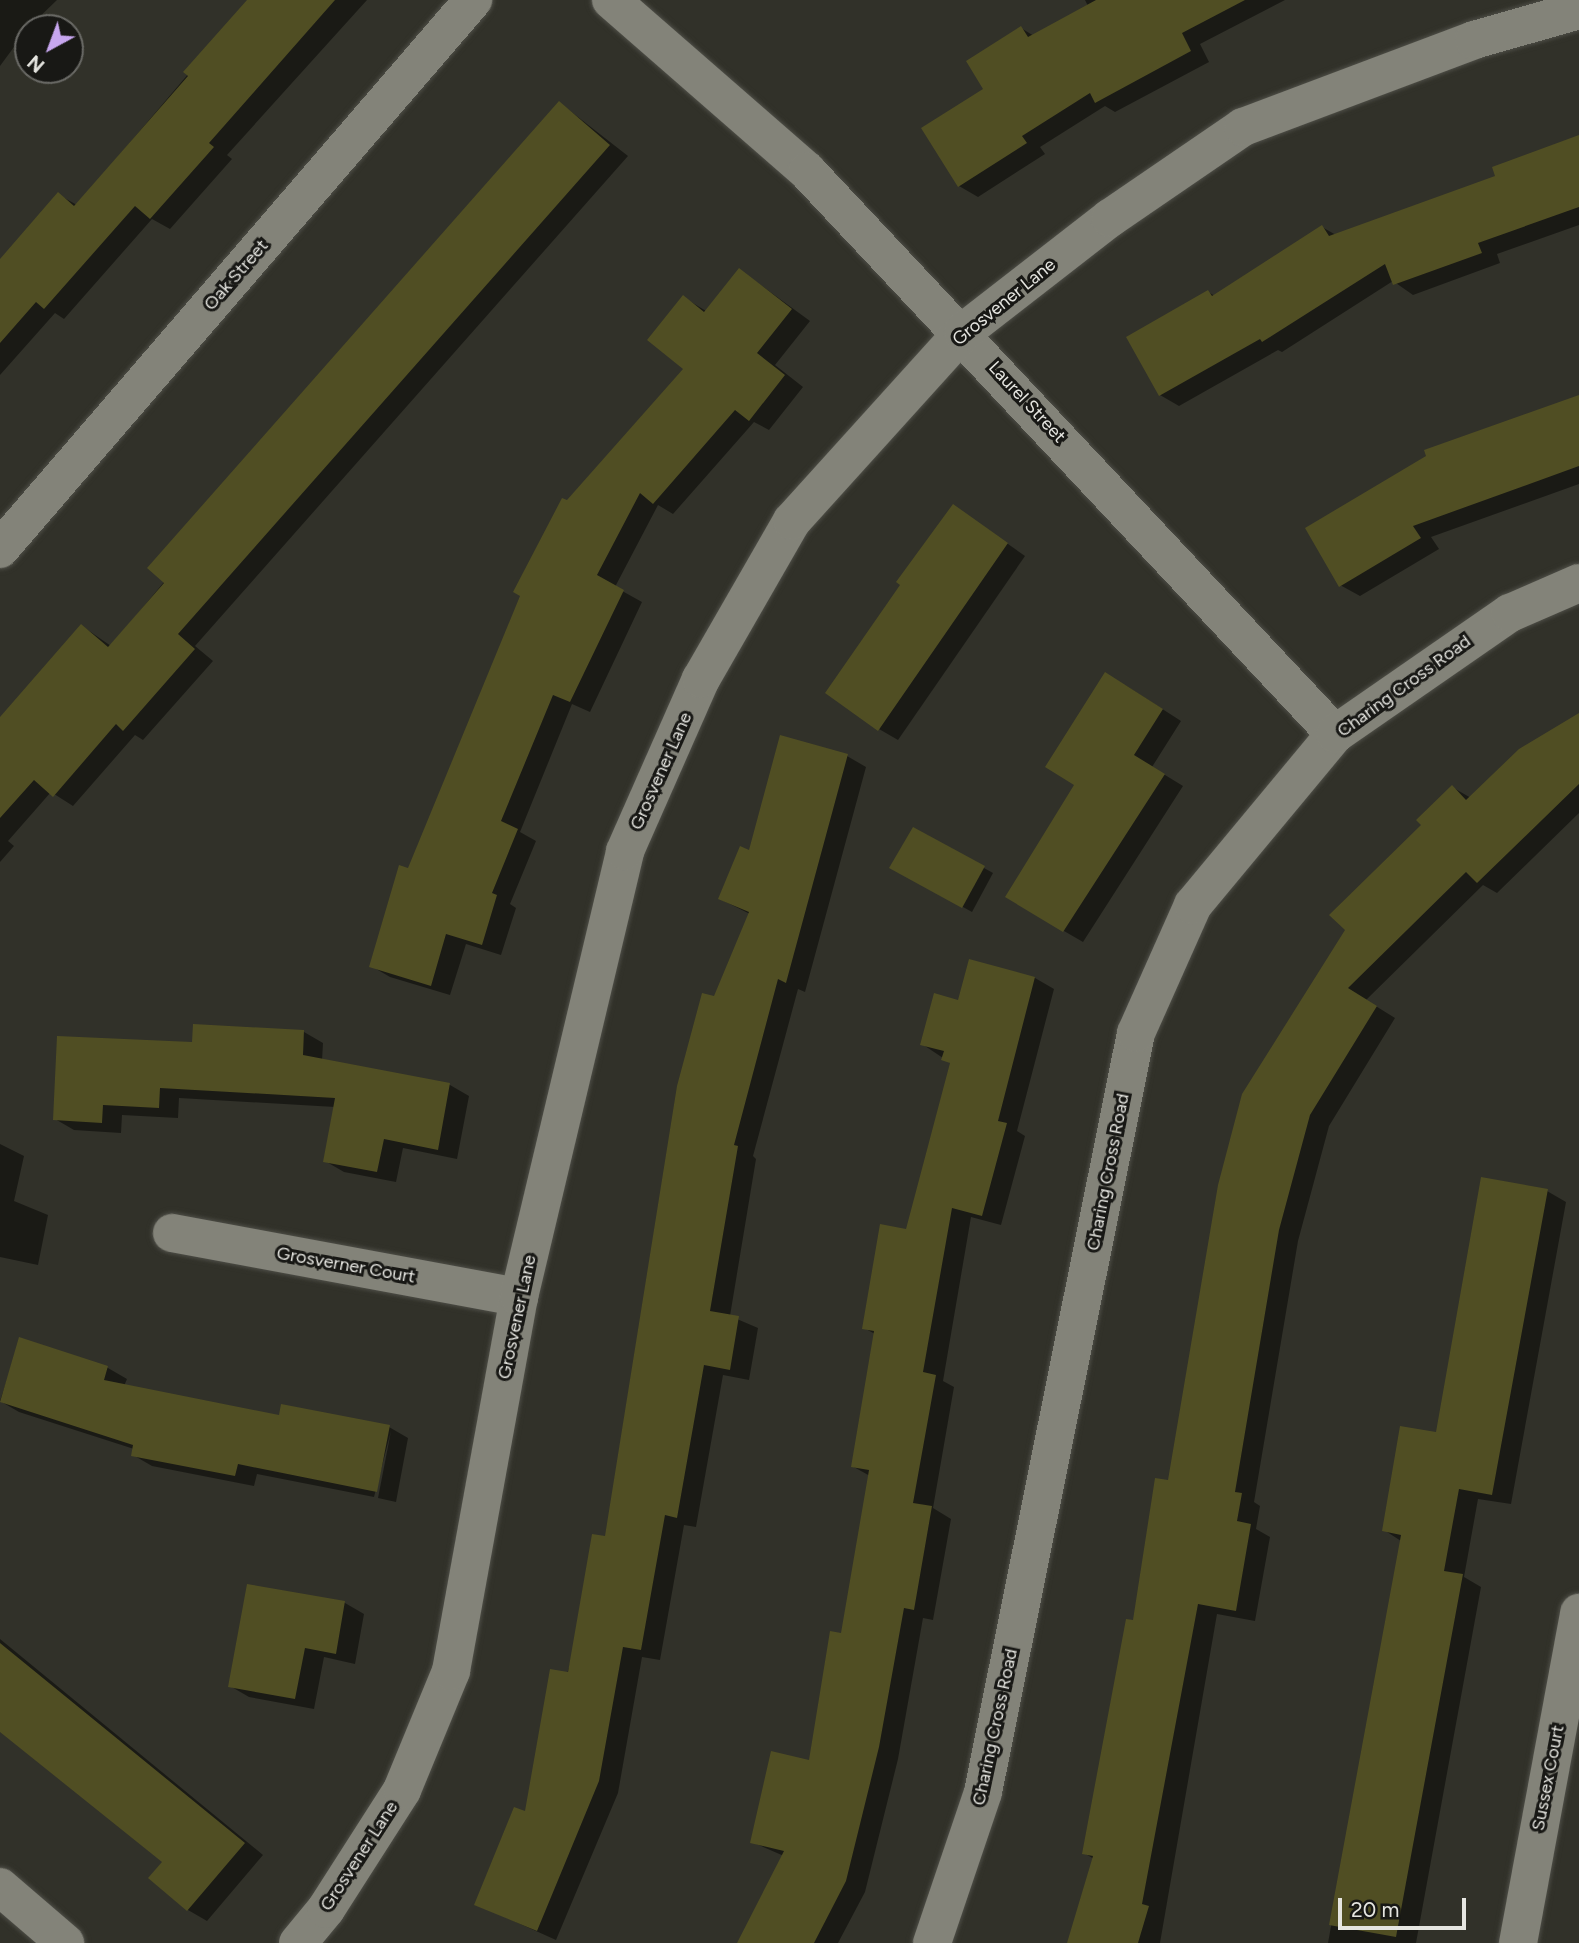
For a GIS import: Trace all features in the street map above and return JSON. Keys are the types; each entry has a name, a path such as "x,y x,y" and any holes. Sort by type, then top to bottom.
{"street":[{"name":"Oak Street","path":"0,550 472,0"},
{"name":"Laurel Street","path":"611,0 807,171 963,332 1335,734"},
{"name":"Grosvener Lane","path":"298,1943 326,1909 402,1790 451,1671 519,1297 625,850 701,679 792,520 963,332 1110,218 1243,127 1474,40 1579,10"},
{"name":"Charing Cross Road","path":"932,1943 983,1792 1136,1033 1193,905 1335,734 1510,613 1579,583"},
{"name":"Grosverner Court","path":"172,1233 519,1297"},
{"name":"Sussex Court","path":"1518,1943 1579,1613"},
{"path":"0,1887 65,1943"}],"building":[{"path":"247,0 335,0 209,143 214,147 150,219 135,206 44,309 36,302 0,343 0,259 58,192 74,206 188,76 183,72"},
{"path":"1096,0 1245,0 1182,33 1191,51 1095,103 1090,93 1022,136 1027,143 958,187 921,128 983,89 966,61 1021,26 1028,37"},
{"path":"559,101 610,145 178,634 195,649 123,731 116,724 53,797 34,780 0,818 0,717 81,624 108,647 164,583 147,568"},
{"path":"1579,135 1579,207 1478,243 1482,253 1393,285 1385,264 1262,342 1260,339 1159,396 1126,337 1208,290 1212,296 1322,225 1329,236 1495,176 1492,167"},
{"path":"739,268 792,309 757,353 785,375 749,421 735,410 653,504 640,493 597,575 624,590 570,702 553,695 501,821 518,829 492,893 497,895 482,945 446,934 431,986 369,967 399,865 408,868 520,596 513,592 562,498 567,500 683,369 647,340 683,295 704,312"},
{"path":"1579,395 1579,466 1413,526 1421,538 1339,587 1305,528 1426,456 1424,450"},
{"path":"953,504 1008,543 878,731 825,693 900,585 896,582"},
{"path":"1105,672 1163,709 1134,755 1165,774 1063,932 1005,897 1074,785 1045,767"},
{"path":"1579,713 1579,784 1477,883 1466,872 1348,988 1377,1006 1310,1115 1279,1230 1235,1492 1242,1493 1237,1521 1251,1524 1236,1611 1198,1604 1142,1904 1149,1906 1138,1943 1067,1943 1093,1856 1082,1854 1126,1619 1133,1620 1155,1478 1168,1480 1218,1185 1242,1094 1345,930 1329,915 1421,825 1416,820 1452,785 1466,800 1519,749"},
{"path":"780,735 848,754 786,983 778,979 734,1145 738,1146 710,1311 739,1316 730,1370 704,1365 677,1518 665,1515 641,1650 623,1647 599,1781 537,1931 474,1905 514,1807 525,1811 550,1669 568,1672 592,1534 605,1536 677,1086 702,993 714,996 749,912 718,899 740,846 749,850"},
{"path":"913,827 985,866 962,908 889,868"},
{"path":"969,959 1035,977 998,1121 1007,1123 982,1216 952,1208 923,1372 936,1375 913,1503 932,1506 914,1610 904,1608 879,1747 846,1881 814,1943 737,1943 784,1851 750,1843 771,1751 809,1760 830,1631 841,1633 869,1470 851,1467 874,1331 862,1329 880,1224 906,1229 950,1063 941,1060 944,1051 920,1045 934,993 958,1000"},
{"path":"193,1024 304,1030 303,1055 450,1083 438,1150 384,1139 377,1172 323,1162 335,1098 160,1088 159,1108 103,1105 102,1123 53,1120 57,1036 192,1042"},
{"path":"1481,1177 1548,1189 1492,1495 1459,1489 1444,1571 1463,1574 1396,1937 1329,1925 1401,1535 1382,1531 1400,1426 1436,1432"},
{"path":"19,1337 108,1366 104,1380 279,1415 281,1404 390,1425 377,1492 238,1464 235,1476 131,1456 133,1445 0,1402"},
{"path":"247,1584 345,1601 336,1654 305,1648 295,1699 228,1687"},
{"path":"0,1643 245,1843 187,1911 148,1878 162,1862 0,1732"}]}
